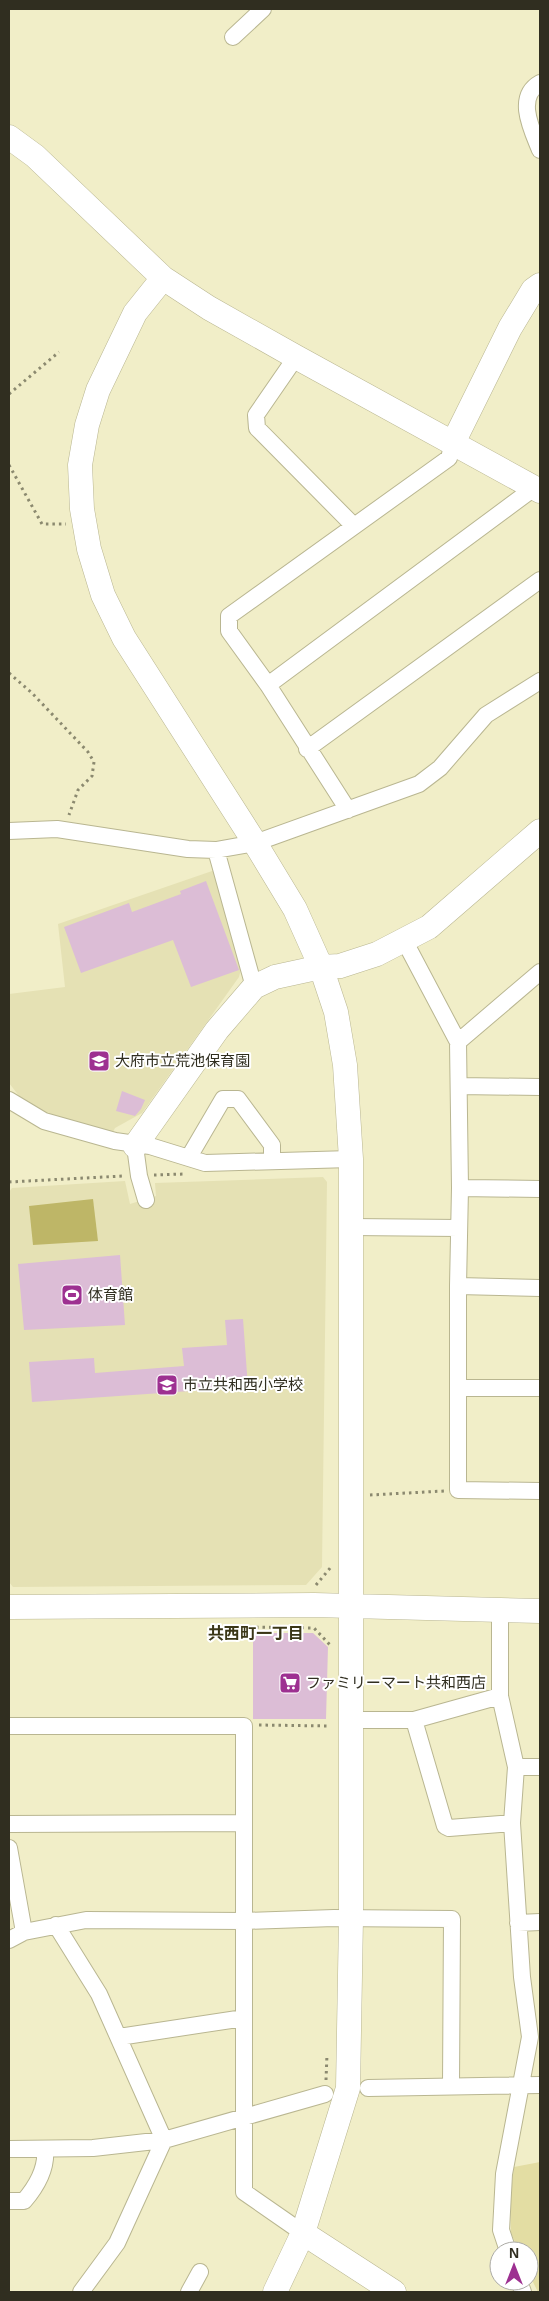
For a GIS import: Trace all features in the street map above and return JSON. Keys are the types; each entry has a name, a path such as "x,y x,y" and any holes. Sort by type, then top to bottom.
{"street":[{"path":"233,37 263,9"},
{"path":"540,83 528,96 527,116 540,150"},
{"path":"9,137 34,156 163,278 209,308 537,489 268,685"},
{"path":"163,278 135,314 98,390 87,425 80,465 84,523 89,549 104,595 124,638 256,843 295,909 321,967 336,1012 345,1066 351,1159 351,1606 337,1721 351,1918 348,2088 303,2233 276,2292"},
{"path":"348,810 268,685 229,631 229,616 353,525 449,458 454,443 510,328 533,290 540,285"},
{"path":"296,357 256,415 257,428 353,525"},
{"path":"308,749 540,580"},
{"path":"9,831 65,830 188,849 216,850 256,843 419,784 440,768 486,715 540,681"},
{"path":"146,1200 139,1176 135,1146 217,1030 254,987 275,977 321,967 340,966 368,957 429,927 540,831"},
{"path":"216,850 254,987"},
{"path":"404,940 458,1042 460,1188 458,1490 540,1490"},
{"path":"458,1042 540,972"},
{"path":"459,1086 540,1087"},
{"path":"189,1157 223,1100 238,1099 272,1145 272,1160"},
{"path":"9,1100 44,1121 135,1146 150,1146 205,1163 351,1159"},
{"path":"460,1188 540,1188"},
{"path":"352,1227 459,1228"},
{"path":"458,1286 540,1288"},
{"path":"458,1388 540,1388"},
{"path":"9,1607 351,1606 540,1611"},
{"path":"500,1611 500,1696 516,1767 512,1823 518,1923 530,2037 504,2174 501,2230 505,2241"},
{"path":"337,1721 414,1720 500,1696"},
{"path":"414,1720 445,1826 449,1828 512,1823"},
{"path":"9,1726 244,1726 242,2116 244,2192 394,2292"},
{"path":"516,1767 540,1767"},
{"path":"9,1824 243,1823"},
{"path":"9,1848 11,1879 24,1932"},
{"path":"9,1940 24,1932 56,1924 86,1920 452,1919 451,2086"},
{"path":"518,1923 540,1922"},
{"path":"56,1924 99,1994 164,2140 117,2243 81,2292"},
{"path":"119,2037 244,2018"},
{"path":"368,2088 540,2085"},
{"path":"9,2149 93,2148 164,2140 242,2116 325,2094"},
{"path":"9,2201 24,2201 31,2193 43,2169 45,2149"},
{"path":"189,2292 200,2272"}],"path":[{"path":"9,394 58,352"},
{"path":"9,465 42,524 84,523"},
{"path":"9,673 76,739 94,762 92,776 78,790 65,830"},
{"path":"9,1182 187,1174"},
{"path":"350,1493 369,1495 458,1490"},
{"path":"313,1588 331,1568 331,1558"},
{"path":"236,1627 314,1628 333,1647"},
{"path":"244,1726 337,1721 330,1736"},
{"path":"325,2094 328,2045"}],"shaded area":[{"path":"215,870 242,965 239,977 142,1113 115,1128 112,1134 43,1113 23,1101 9,1083 9,994 65,987 58,924"},
{"name":"市立共和西小学校","path":"323,1177 327,1182 322,1567 306,1585 13,1587 9,1582 9,1192 12,1188 125,1181 130,1204 156,1196 155,1183"},
{"path":"93,1199 98,1241 33,1245 29,1206"},
{"path":"540,2162 540,2292 538,2291 539,2241 515,2241 511,2233 510,2200 514,2167"}],"building":[{"path":"206,881 239,970 191,987 173,940 81,973 64,927 129,903 132,912 181,894 180,891"},
{"path":"122,1091 145,1100 135,1116 116,1111"},
{"name":"体育館","path":"120,1255 125,1325 24,1330 18,1264"},
{"path":"243,1319 248,1387 32,1402 29,1362 94,1358 95,1373 184,1366 182,1348 227,1345 225,1320"},
{"name":"ファミリーマート共和西店","path":"253,1633 313,1633 328,1647 326,1719 253,1719"}],"place":[{"name":"大府市立荒池保育園","path":"99,1061"},
{"name":"体育館","path":"72,1295"},
{"name":"市立共和西小学校","path":"167,1385"},
{"name":"ファミリーマート共和西店","path":"290,1683"}],"district":[{"name":"共西町一丁目","path":"256,1633"}]}
